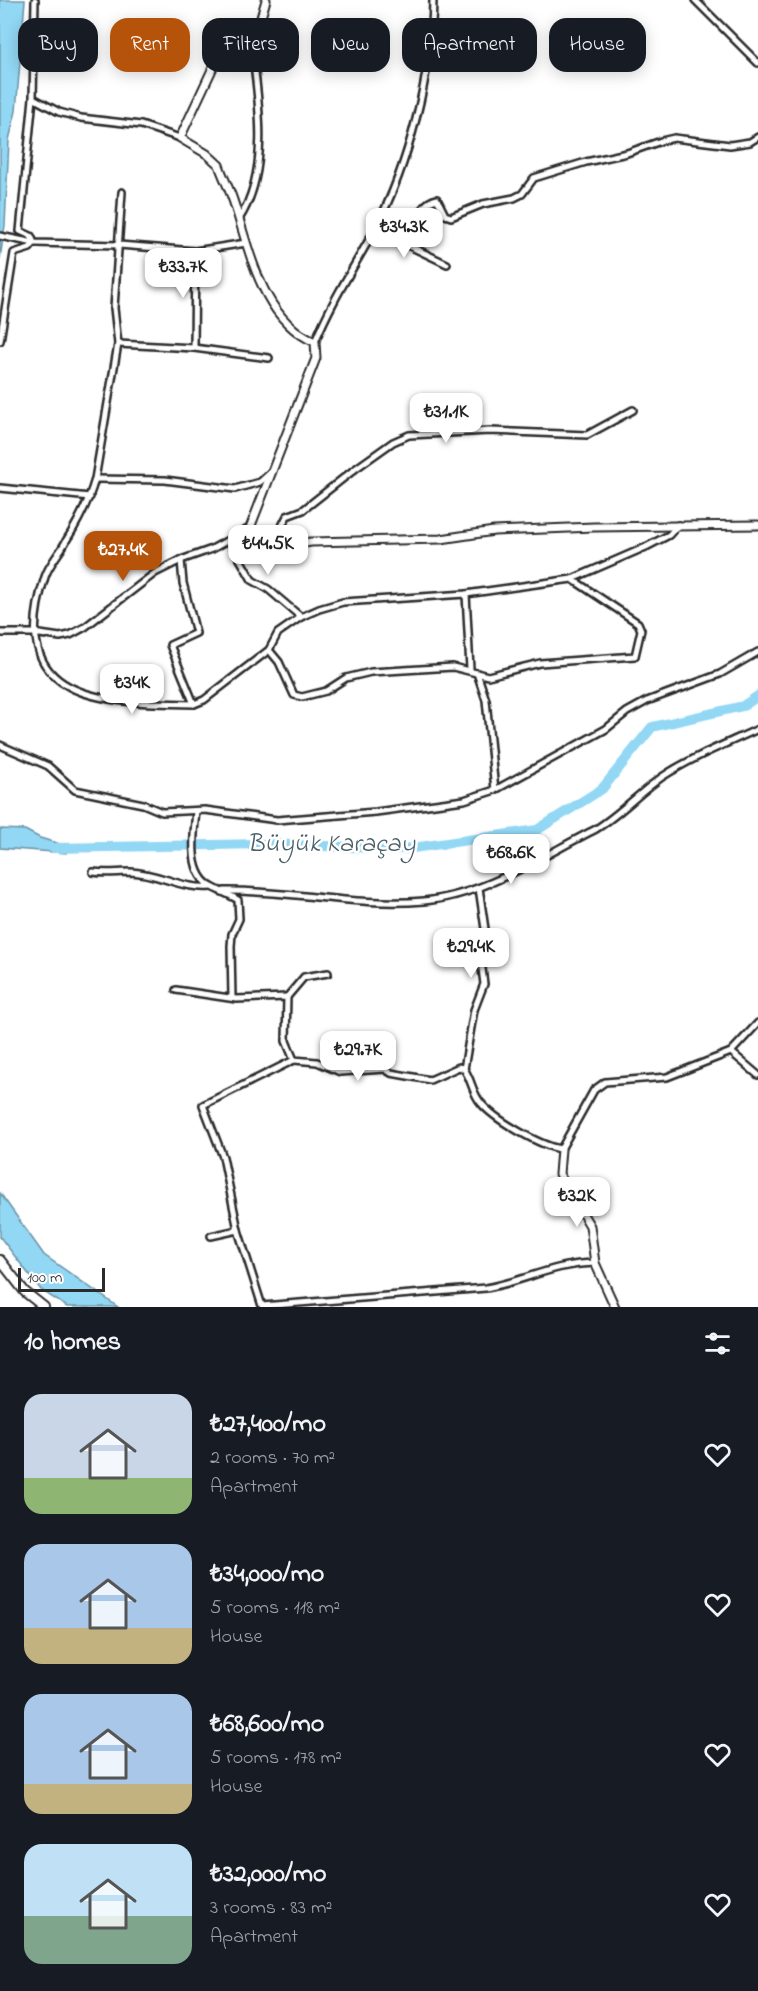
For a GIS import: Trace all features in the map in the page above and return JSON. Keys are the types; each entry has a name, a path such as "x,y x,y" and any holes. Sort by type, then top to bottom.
{"main road":[{"path":"0,1260 39,1306"}],"street":[{"path":"34,243 31,236 20,231 33,98 35,0"},
{"path":"261,18 266,0"},
{"path":"0,633 33,633 60,637 85,627 155,573 230,540 250,528 316,358 315,342 325,317 374,230 394,187 422,99 433,0"},
{"path":"695,0 758,63"},
{"path":"180,138 211,72"},
{"path":"239,219 249,204 253,191 258,148 258,99 255,72"},
{"path":"33,98 59,112 81,118 141,125 180,138 207,154 219,165 246,243 273,307 291,326 315,342"},
{"path":"403,244 413,230 420,209 429,201 437,199 445,215 451,217 483,204 514,198 522,194 534,178 586,162 627,153 661,141 674,138 730,145 750,142 758,137"},
{"path":"123,192 114,308 118,344 95,479 90,497 46,575 33,633 53,676 64,685 107,699 132,704 194,704 211,695 269,650 278,633 301,617 343,602 466,594 572,579 646,547 669,535 678,524"},
{"path":"374,230 447,264"},
{"path":"0,236 34,243 119,245 195,251 246,243"},
{"path":"0,341 14,253 30,248 34,243"},
{"path":"194,348 195,251"},
{"path":"118,344 194,348 269,358"},
{"path":"280,548 281,528 287,516 303,510 393,442 409,435 490,431 587,435 633,410"},
{"path":"95,479 165,480 235,489 260,482 271,472"},
{"path":"0,488 90,497"},
{"path":"250,528 264,545 280,548 311,542 441,539 494,531 678,524 758,525"},
{"path":"230,540 252,580 268,589 301,617"},
{"path":"181,560 183,583 196,633 170,645 194,704"},
{"path":"269,650 279,662 294,695 302,697 326,691 346,678 371,672 453,666 489,676 540,663 635,656 641,630 638,623 572,579"},
{"path":"466,594 470,669"},
{"path":"0,744 48,765 75,790 143,804 170,814 196,811 296,819 450,802 495,790 606,729 627,711 647,700 720,674 758,652"},
{"path":"477,673 486,700 495,790"},
{"path":"224,891 257,891 339,901 424,901 479,888 614,819 668,773 758,729"},
{"path":"196,811 195,858 198,872 211,887"},
{"path":"93,872 114,875 131,872 196,889 211,887 224,891 238,900 240,907 231,946 232,998"},
{"path":"479,888 485,929 480,953 484,984 474,1010 465,1069 474,1092 486,1108 536,1142 561,1149"},
{"path":"294,1060 286,1041 287,996 304,977 328,974"},
{"path":"176,990 232,998 287,996"},
{"path":"615,1307 595,1263 590,1226 559,1174 561,1149 594,1090 605,1082 667,1077 731,1052 758,1023"},
{"path":"731,1052 758,1076"},
{"path":"465,1069 459,1067 430,1080 391,1073 385,1069 340,1072 316,1062 294,1060 203,1105 223,1157 238,1230 262,1306 486,1288 509,1284 555,1267 595,1263"},
{"path":"211,1236 238,1230"}],"water":[{"path":"0,0 25,0 24,18 18,18 19,72 16,111 9,140 5,225 0,259"},
{"path":"0,829 25,830 40,838 64,845 66,853 0,848"},
{"path":"0,1193 44,1255 118,1307 67,1307 41,1290 0,1237"}],"waterway":[{"name":"Büyük Karaçay","path":"54,848 266,844 406,849 537,830 602,789 652,727 743,706 758,696"}]}
